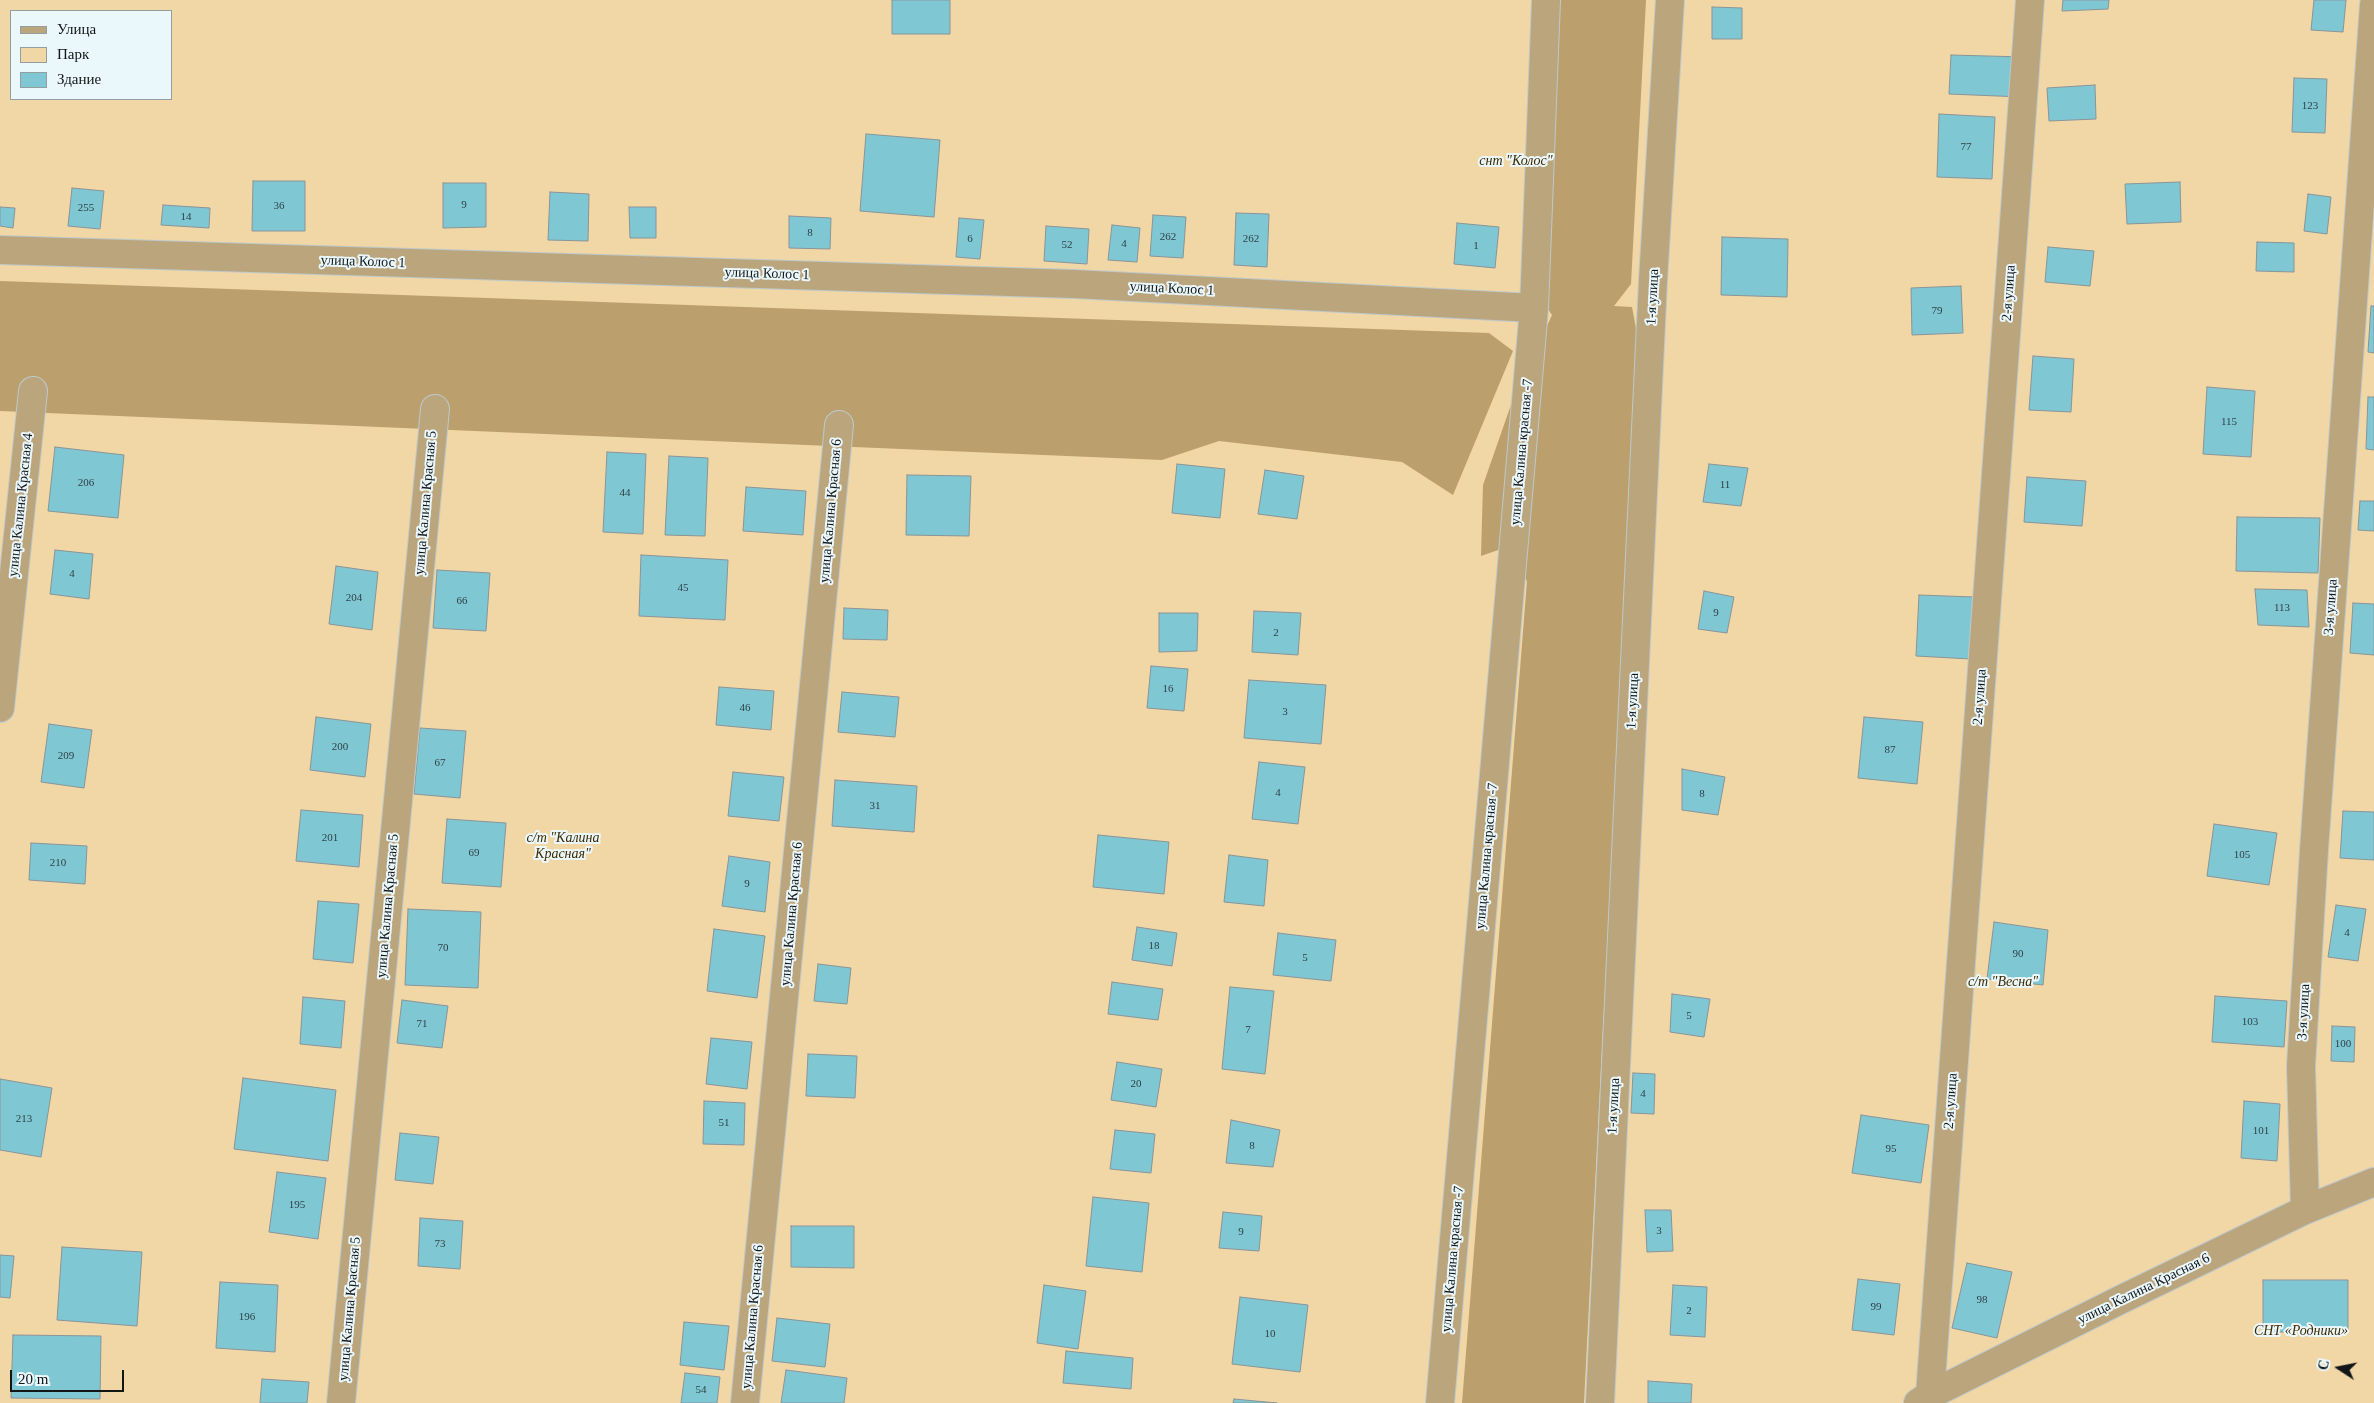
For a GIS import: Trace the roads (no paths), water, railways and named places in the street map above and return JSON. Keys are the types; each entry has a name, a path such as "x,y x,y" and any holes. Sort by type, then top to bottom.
{"street":[{"path":"1534,308 1546,0"},
{"name":"1-я улица","path":"1600,1403 1652,300 1670,0"},
{"name":"2-я улица","path":"1924,1399 2030,0"},
{"name":"3-я улица","path":"2306,1210 2301,1066 2314,840 2374,5"},
{"name":"улица Колос 1","path":"0,250 1064,283 1534,308"},
{"name":"улица Калина красная -7","path":"1440,1403 1534,308"},
{"name":"улица Калина Красная 4","path":"0,708 33,391"},
{"name":"улица Калина Красная 5","path":"341,1403 435,409"},
{"name":"улица Калина Красная 6","path":"745,1403 839,425"},
{"name":"улица Калина Красная 6","path":"1924,1399 2306,1210 2374,1182"}],"park label":[{"name":"снт \"Колос\"","path":"1516,161"},
{"name":"с/т \"Калина Красная\"","path":"563,846"},
{"name":"с/т \"Весна\"","path":"2003,982"},
{"name":"СНТ «Родники»","path":"2301,1331"}]}
